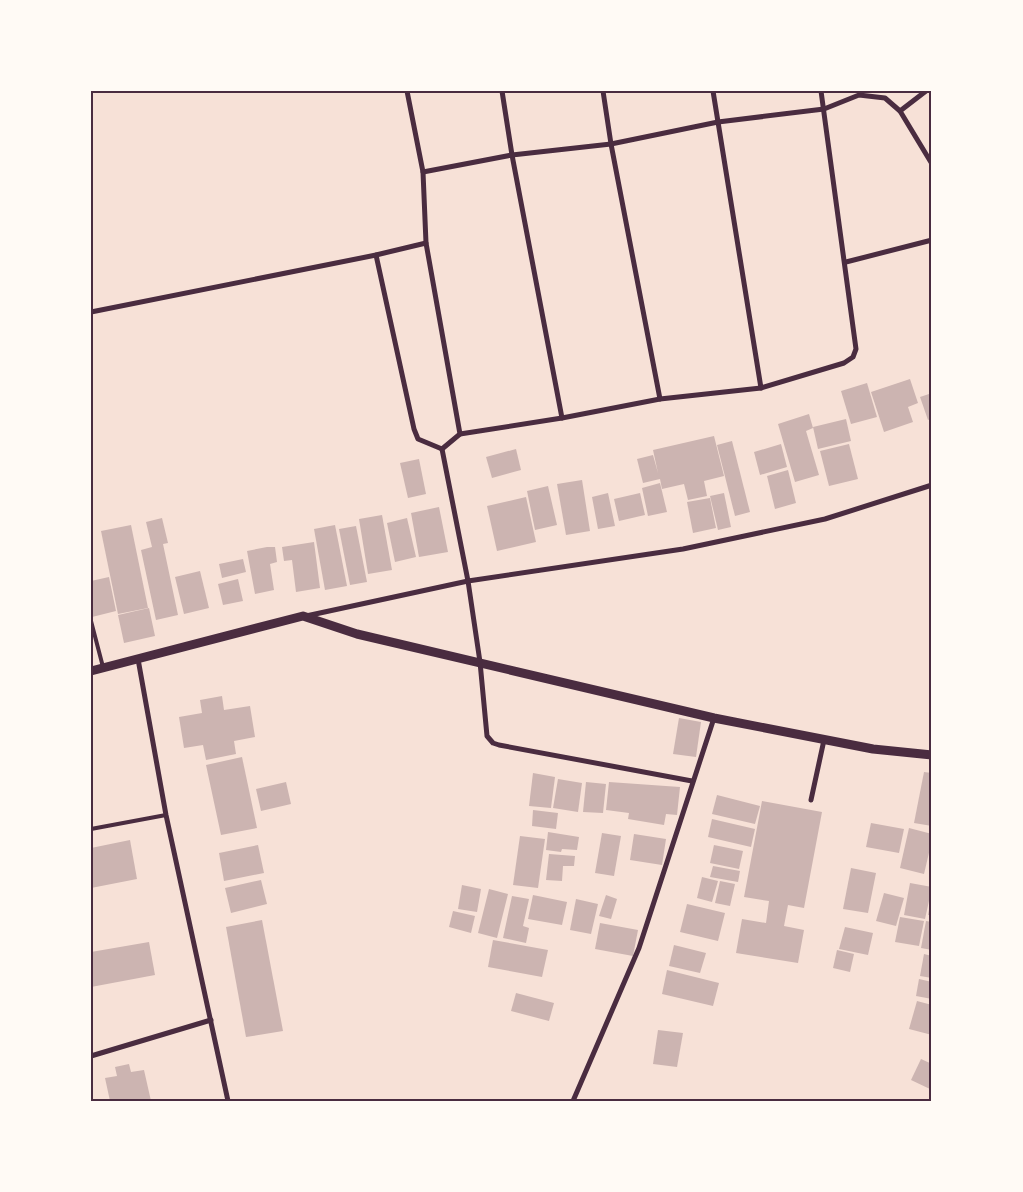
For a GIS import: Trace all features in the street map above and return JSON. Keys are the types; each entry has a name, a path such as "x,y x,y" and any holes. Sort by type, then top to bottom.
{"street":[{"path":"408,91 423,172 426,243 460,434"},
{"path":"502,91 512,154 562,418"},
{"path":"603,91 611,144 660,399"},
{"path":"713,91 761,388"},
{"path":"442,449 460,434 562,418 660,399 761,388 844,363 853,357 856,349 846,262 821,91"},
{"path":"900,111 926,91"},
{"path":"423,172 512,154 611,144 718,122 824,109 859,94 885,98 900,111 932,164"},
{"path":"846,262 932,240"},
{"path":"91,312 376,255 426,243"},
{"path":"376,255 414,429 418,439 442,449"},
{"path":"442,449 468,581 480,662 487,736 493,743 692,782"},
{"path":"91,671 304,616 468,581 683,550 826,519 932,485"},
{"path":"304,616 357,634 714,718 873,749 932,755"},
{"path":"138,659 166,815 228,1101"},
{"path":"573,1101 640,948 714,718"},
{"path":"811,800 824,740"},
{"path":"91,1056 211,1020"}],"lane":[{"path":"91,621 104,668"},
{"path":"91,829 166,815"}],"building":[{"path":"910,379 918,403 908,407 913,422 884,432 871,392"},
{"path":"867,383 877,417 851,424 841,391"},
{"path":"932,393 932,418 928,420 920,397"},
{"path":"809,414 813,428 806,431 819,475 795,482 778,424"},
{"path":"846,419 851,441 818,449 813,427"},
{"path":"714,436 724,476 704,481 707,496 688,500 684,484 662,489 660,479 643,483 637,459 653,455 658,473 653,450"},
{"path":"732,441 750,512 735,516 717,445"},
{"path":"781,444 787,467 760,475 754,452"},
{"path":"849,444 858,479 829,486 820,451"},
{"path":"516,449 521,470 492,478 486,457"},
{"path":"419,459 426,494 408,498 400,463"},
{"path":"788,470 796,503 775,509 767,476"},
{"path":"582,480 590,531 566,535 557,484"},
{"path":"660,483 667,512 648,516 642,488"},
{"path":"548,486 557,525 535,530 527,491"},
{"path":"608,493 615,526 598,529 592,497"},
{"path":"640,493 645,515 619,521 614,499"},
{"path":"724,493 731,527 718,530 710,496"},
{"path":"526,497 536,542 497,551 487,506"},
{"path":"710,498 716,528 693,533 687,502"},
{"path":"439,507 448,552 419,557 411,513"},
{"path":"382,515 392,570 368,574 359,519"},
{"path":"162,518 168,543 163,544 178,615 156,620 141,550 152,547 146,522"},
{"path":"407,518 416,557 395,562 387,523"},
{"path":"131,525 148,608 118,614 101,531"},
{"path":"335,525 347,586 325,590 314,529"},
{"path":"356,526 367,582 350,585 339,529"},
{"path":"314,542 320,588 296,592 292,560 284,561 282,547"},
{"path":"275,547 277,562 270,564 274,590 255,594 247,551"},
{"path":"243,559 246,572 222,578 219,564"},
{"path":"200,571 209,608 184,614 175,577"},
{"path":"109,577 116,611 92,617 91,581"},
{"path":"238,579 243,601 223,605 218,584"},
{"path":"149,608 155,636 124,643 118,615"},
{"path":"222,696 224,710 250,706 255,737 234,741 236,754 206,760 203,745 184,748 179,717 202,713 200,700"},
{"path":"679,718 701,722 696,757 673,754"},
{"path":"242,757 257,828 221,835 206,765"},
{"path":"924,772 932,773 932,826 914,823"},
{"path":"533,773 555,777 551,808 529,806"},
{"path":"558,779 582,783 578,812 553,808"},
{"path":"286,782 291,804 261,811 256,789"},
{"path":"586,782 606,784 603,813 583,812"},
{"path":"609,782 680,787 677,815 666,814 664,825 628,819 629,813 606,810"},
{"path":"717,795 760,806 755,824 712,814"},
{"path":"762,801 822,812 804,908 788,905 784,926 804,930 798,963 736,953 742,919 766,923 769,901 744,897"},
{"path":"533,810 558,813 556,829 532,826"},
{"path":"712,819 755,829 751,847 708,837"},
{"path":"871,823 904,829 899,853 866,847"},
{"path":"909,828 932,834 924,874 900,868"},
{"path":"548,832 579,837 577,850 562,849 561,852 546,850"},
{"path":"602,833 621,836 614,876 595,873"},
{"path":"634,834 666,839 662,865 630,860"},
{"path":"520,836 545,839 538,888 513,885"},
{"path":"130,840 137,879 91,888 91,848"},
{"path":"258,845 264,873 224,881 219,853"},
{"path":"714,845 743,851 739,869 710,863"},
{"path":"549,854 575,856 574,866 563,866 562,881 546,880"},
{"path":"713,866 740,871 738,882 710,877"},
{"path":"851,868 876,873 868,913 843,909"},
{"path":"702,877 718,881 712,902 697,898"},
{"path":"261,880 267,904 231,913 225,888"},
{"path":"720,881 735,884 730,906 715,903"},
{"path":"910,883 932,887 925,919 904,915"},
{"path":"462,885 481,889 477,912 458,909"},
{"path":"489,889 508,894 497,938 478,933"},
{"path":"884,893 904,898 896,926 876,921"},
{"path":"533,895 567,902 562,925 528,919"},
{"path":"606,895 617,899 611,919 599,916"},
{"path":"512,896 529,899 523,926 529,928 526,943 503,938"},
{"path":"576,899 598,904 591,934 570,930"},
{"path":"931,899 932,915 928,915"},
{"path":"687,904 725,913 718,941 680,932"},
{"path":"453,911 475,916 471,933 449,927"},
{"path":"900,917 924,921 919,946 895,942"},
{"path":"262,920 283,1031 246,1037 226,927"},
{"path":"926,921 932,922 932,950 921,948"},
{"path":"600,923 638,930 633,956 595,949"},
{"path":"845,927 873,933 868,955 839,949"},
{"path":"493,940 548,950 542,977 488,967"},
{"path":"149,942 155,975 91,987 91,952"},
{"path":"674,945 706,953 700,973 669,966"},
{"path":"837,950 854,954 850,972 833,968"},
{"path":"924,954 932,956 932,978 920,976"},
{"path":"667,970 719,983 713,1006 662,994"},
{"path":"919,979 932,982 932,999 916,996"},
{"path":"516,993 554,1003 549,1021 511,1011"},
{"path":"917,1001 932,1005 932,1035 909,1029"},
{"path":"658,1030 683,1033 677,1067 653,1064"},
{"path":"921,1059 932,1064 932,1084 930,1089 911,1080"},
{"path":"129,1064 131,1072 144,1070 151,1101 110,1101 105,1078 117,1076 115,1067"}]}
